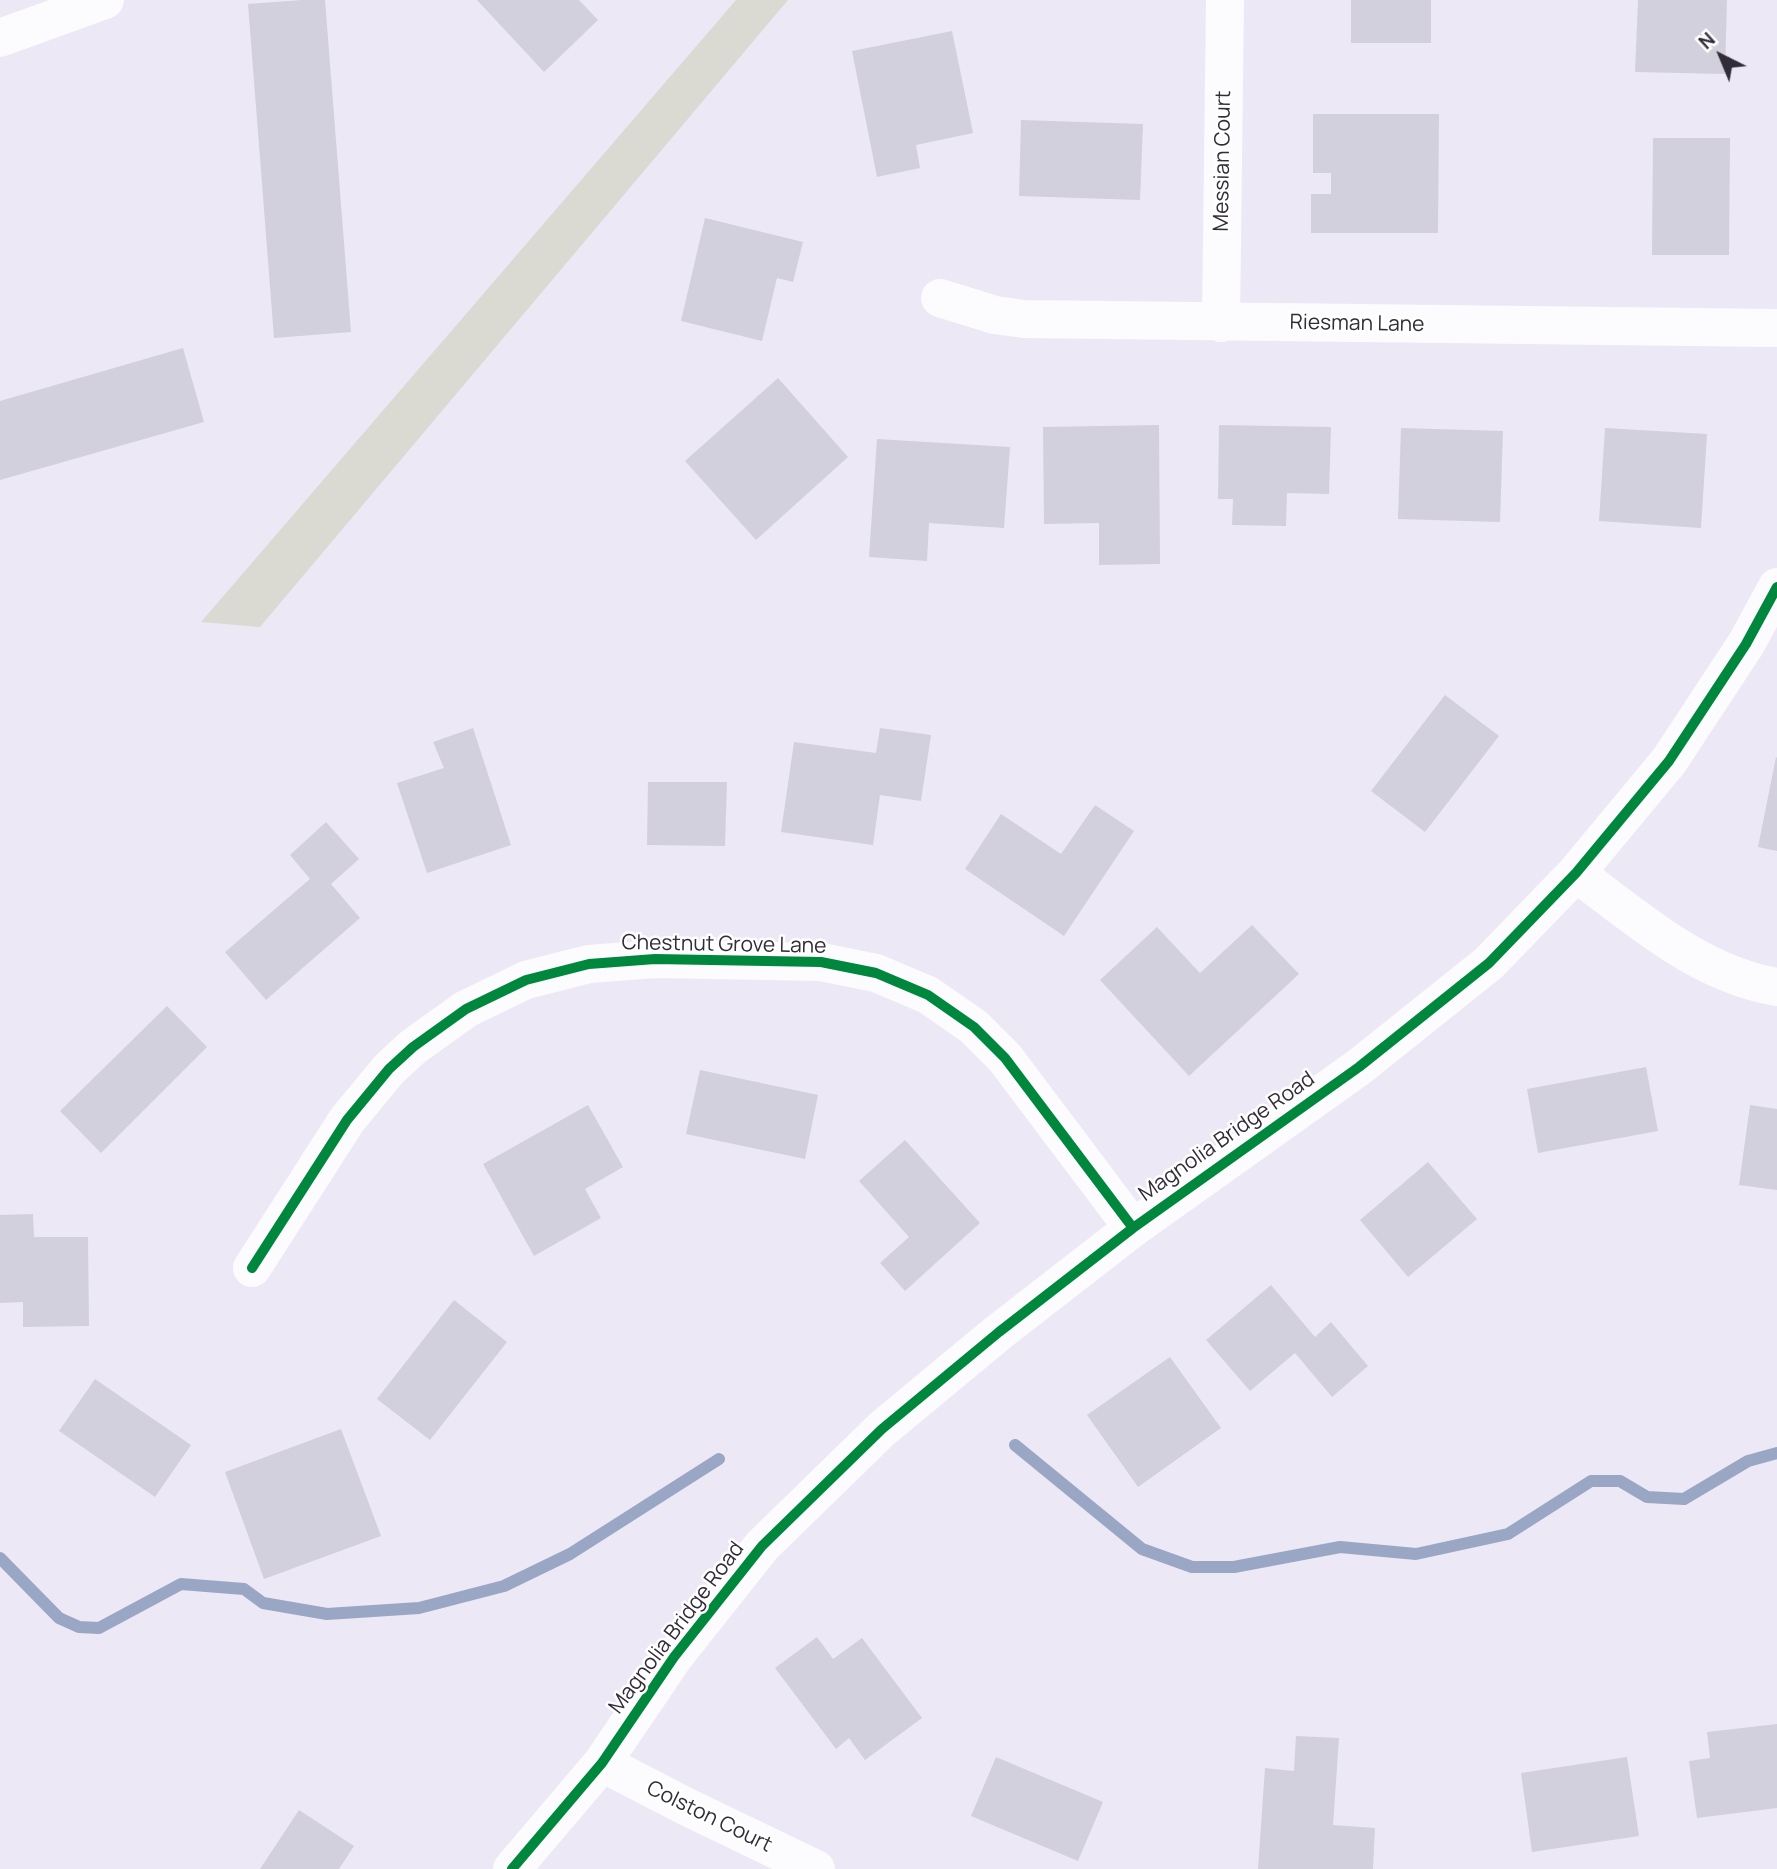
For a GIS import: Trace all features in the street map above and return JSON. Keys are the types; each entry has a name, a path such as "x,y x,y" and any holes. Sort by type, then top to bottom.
{"street":[{"path":"0,38 105,0"},
{"name":"Messian Court","path":"1221,323 1225,0"},
{"name":"Riesman Lane","path":"940,298 995,315 1024,319 1777,328"},
{"name":"Magnolia Bridge Road","path":"523,1862 603,1763 674,1657 762,1546 882,1429 999,1332 1133,1228 1359,1067 1489,963 1576,873 1669,761 1746,644 1777,587"},
{"path":"1576,873 1674,945 1702,962 1748,982 1777,988"},
{"name":"Chestnut Grove Lane","path":"252,1268 347,1120 389,1069 413,1046 466,1009 526,981 589,964 655,960 821,962 876,973 928,995 974,1027 1005,1058 1133,1228"},
{"name":"Colston Court","path":"603,1763 816,1869"}],"shaded area":[{"path":"736,0 788,0 260,627 201,622"}],"building":[{"path":"325,0 351,332 274,338 248,4"},
{"path":"477,0 579,0 598,20 544,72"},
{"path":"1351,0 1431,0 1431,43 1351,43"},
{"path":"1638,0 1727,0 1725,74 1635,72"},
{"path":"952,31 973,133 916,145 920,168 877,177 852,51"},
{"path":"1313,114 1439,114 1438,233 1311,233 1311,194 1331,194 1331,173 1313,173"},
{"path":"1021,120 1143,124 1140,200 1019,196"},
{"path":"1653,138 1730,138 1729,255 1652,255"},
{"path":"705,218 803,242 793,282 777,278 762,341 681,321"},
{"path":"183,348 204,422 0,480 0,401"},
{"path":"778,378 848,457 756,540 685,461"},
{"path":"1159,425 1160,564 1099,565 1099,523 1044,524 1043,427"},
{"path":"1219,425 1331,427 1329,494 1287,493 1286,526 1232,525 1233,499 1218,499"},
{"path":"1401,428 1503,431 1500,522 1398,519"},
{"path":"1605,428 1707,434 1701,528 1599,521"},
{"path":"877,439 1010,447 1004,528 929,523 927,561 869,557"},
{"path":"1445,695 1499,736 1425,832 1371,791"},
{"path":"473,728 511,845 427,873 397,783 444,768 433,742"},
{"path":"880,728 931,735 921,801 880,795 873,845 781,832 794,742 876,753"},
{"path":"1777,758 1777,851 1758,847"},
{"path":"648,782 727,782 725,846 647,845"},
{"path":"1095,805 1134,831 1064,936 965,869 1001,814 1061,854"},
{"path":"326,822 359,859 331,884 360,918 266,1000 225,952 310,879 290,855"},
{"path":"1252,925 1299,974 1189,1076 1100,980 1157,927 1200,973"},
{"path":"167,1006 207,1047 101,1153 60,1111"},
{"path":"1646,1067 1658,1131 1538,1153 1527,1089"},
{"path":"700,1070 818,1095 805,1159 686,1134"},
{"path":"588,1105 623,1167 585,1189 601,1218 534,1256 483,1164"},
{"path":"1750,1105 1777,1109 1777,1190 1739,1185"},
{"path":"905,1140 980,1223 905,1291 880,1263 909,1237 859,1181"},
{"path":"1428,1162 1477,1219 1408,1277 1360,1220"},
{"path":"33,1214 34,1237 88,1237 89,1326 23,1327 23,1302 0,1303 0,1215"},
{"path":"1271,1285 1315,1337 1331,1322 1368,1366 1332,1397 1295,1353 1250,1391 1206,1340"},
{"path":"454,1300 507,1342 430,1440 377,1399"},
{"path":"1170,1357 1221,1428 1138,1487 1087,1415"},
{"path":"95,1379 191,1445 155,1497 59,1431"},
{"path":"341,1429 381,1536 264,1579 225,1472"},
{"path":"817,1637 833,1659 862,1638 922,1718 865,1760 849,1738 836,1749 775,1668"},
{"path":"1777,1724 1777,1808 1697,1818 1689,1761 1710,1758 1707,1732"},
{"path":"1296,1736 1339,1738 1333,1825 1375,1828 1373,1869 1258,1869 1265,1768 1294,1771"},
{"path":"996,1757 1103,1802 1078,1861 971,1816"},
{"path":"1627,1757 1639,1836 1532,1852 1521,1773"},
{"path":"299,1810 354,1846 339,1869 260,1869"}],"waterway":[{"path":"1015,1445 1142,1549 1192,1567 1234,1567 1340,1547 1416,1554 1508,1534 1591,1481 1620,1481 1647,1497 1684,1499 1748,1461 1777,1453"},
{"path":"0,1558 59,1618 79,1627 99,1628 181,1584 244,1589 263,1603 327,1614 419,1608 504,1586 570,1554 719,1459"}],"cycle path":[{"path":"512,1869 602,1763 674,1657 762,1546 882,1429 999,1332 1133,1228 1359,1067 1489,963 1576,873 1669,761 1746,644 1777,587"},
{"path":"252,1268 347,1120 389,1069 413,1047 466,1009 526,980 589,964 655,959 821,962 876,973 928,995 974,1027 1005,1058 1133,1228"}]}
